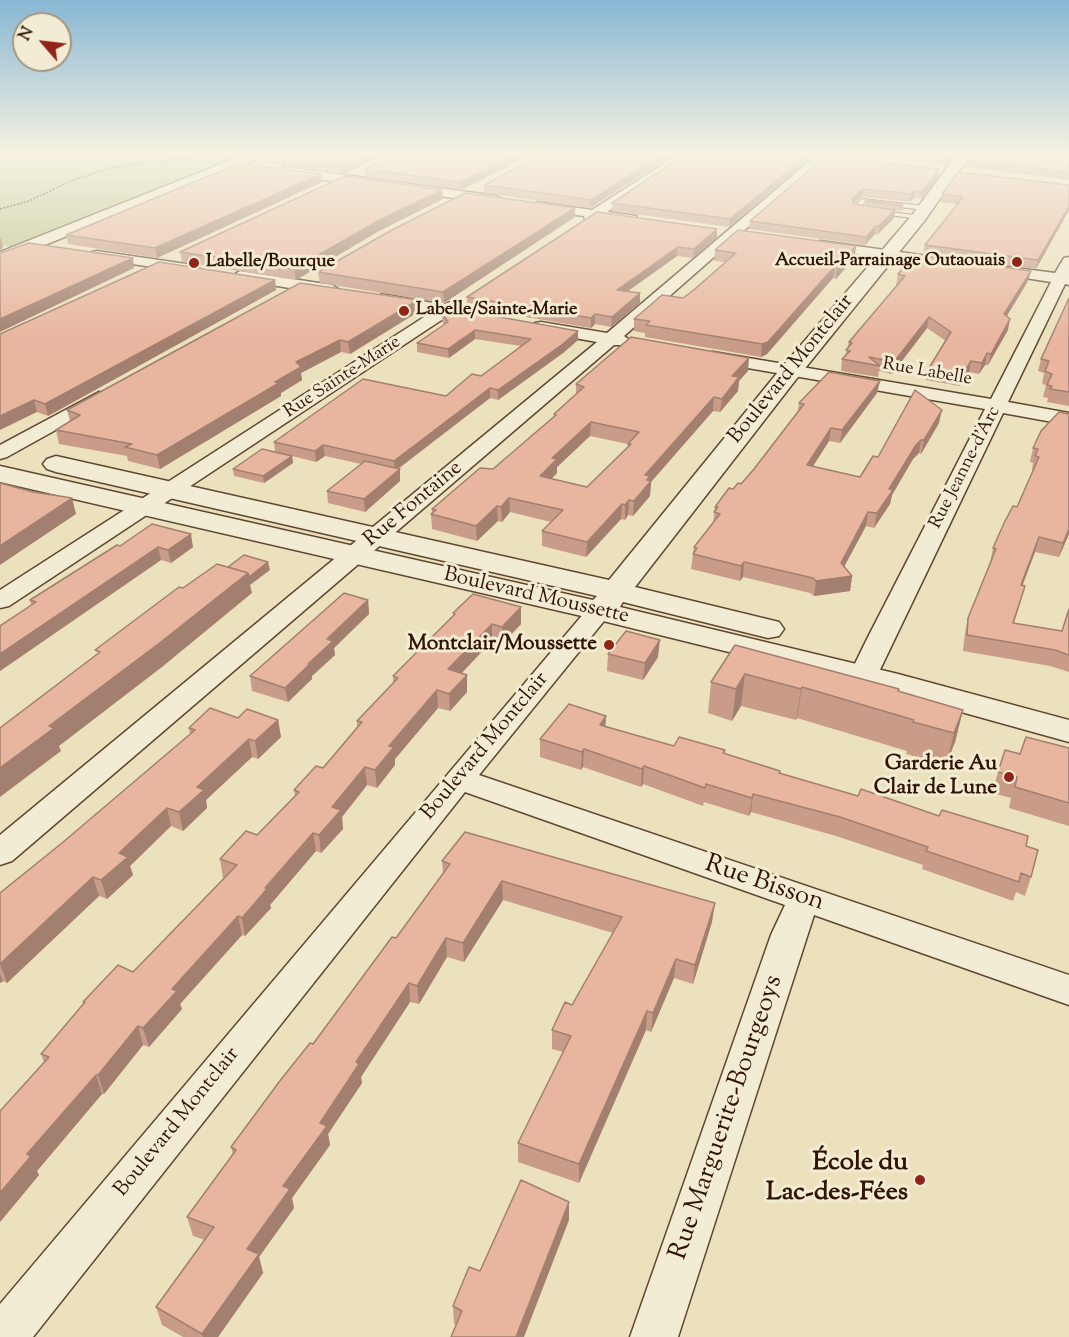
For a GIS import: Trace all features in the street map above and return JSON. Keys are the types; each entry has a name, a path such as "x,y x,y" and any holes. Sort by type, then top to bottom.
{"street":[{"path":"0,258 103,216"},
{"path":"577,226 591,216"},
{"path":"613,216 641,220"},
{"name":"Rue Fontaine","path":"0,853 610,340 753,216"},
{"name":"Boulevard Montclair","path":"3,1337 459,779 608,601 792,370 919,216"},
{"path":"711,230 758,236"},
{"path":"804,243 973,267 1066,273"},
{"path":"32,245 61,249"},
{"path":"83,252 346,293"},
{"path":"137,274 178,255"},
{"name":"Rue Jeanne-d'Arc","path":"868,665 1066,273"},
{"path":"283,296 320,274"},
{"path":"368,296 504,320"},
{"name":"Rue Sainte-Marie","path":"0,601 464,299"},
{"path":"527,324 634,344"},
{"name":"Rue Labelle","path":"701,355 1069,419"},
{"path":"1,457 115,389"},
{"name":"Boulevard Moussette","path":"1,457 172,490 378,536 608,601 868,665 1069,708"},
{"name":"Boulevard Moussette","path":"1,457 145,507 354,555 608,601"},
{"name":"Boulevard Moussette","path":"868,665 1069,731"},
{"name":"Rue Bisson","path":"459,779 1069,990"},
{"name":"Rue Marguerite-Bourgeoys","path":"654,1337 789,935 804,899"}],"green space":[{"path":"0,216 103,216 22,249 0,245"}],"building":[{"path":"111,216 226,216 155,248 66,235"},
{"path":"257,216 388,216 294,269 180,252"},
{"path":"419,216 562,216 443,292 318,272"},
{"path":"590,216 628,216 717,229 694,249 678,247 617,290 640,293 612,317 595,314 591,318 467,297"},
{"path":"711,216 733,216 730,219"},
{"path":"755,216 889,216 866,237 750,221"},
{"path":"948,216 1063,216 1038,260 925,245"},
{"path":"738,230 856,246 768,342 762,344 646,325 650,321 634,319 662,295 683,298 695,289 736,253 715,250"},
{"path":"29,243 133,258 0,319 0,253"},
{"path":"915,255 1031,271 1004,314 1010,319 991,354 987,353 982,363 971,361 963,374 929,368 951,332 929,317 894,362 869,357 880,366 842,359 850,351 846,350 852,343 849,342 905,276 898,274"},
{"path":"159,262 275,280 45,404 34,400 0,416 0,334"},
{"path":"300,283 418,300 348,342 340,340 296,362 301,367 275,382 279,383 157,455 125,447 132,444 56,430 80,415 67,410"},
{"path":"1069,298 1069,392 1050,389 1052,386 1047,385 1052,374 1045,371 1049,361 1041,359"},
{"path":"449,308 578,331 498,390 490,388 394,461 323,445 315,451 274,442 363,379 446,396 472,374 481,376 531,339 475,330 448,349 417,343 448,322 442,313"},
{"path":"631,337 749,358 732,376 739,377 722,399 714,397 645,475 650,476 647,480 651,481 634,501 629,500 625,505 622,504 587,542 542,531 563,510 509,498 476,526 431,514 436,510 432,509 480,468 493,469 556,415 554,414 584,387 576,384","holes":["591,422 639,432 628,444 631,444 587,487 540,476 557,459 552,458"]},
{"path":"829,372 880,381 842,430 831,428 807,465 860,477 873,456 878,457 915,390 942,410 924,440 916,445 889,489 893,490 877,513 868,512 841,563 852,576 816,581 813,578 744,562 741,566 693,554 697,548 694,547 720,514 714,512 718,507 715,507 729,488 733,489 738,483 741,484 754,469 804,404 799,403"},
{"path":"1059,412 1069,414 1069,529 1063,543 1039,537 1021,585 1025,586 1013,623 1062,631 1069,609 1069,655 1055,650 967,635 968,618 996,549 993,548 1013,506 1017,507 1039,457 1035,456 1038,449 1033,448 1041,431"},
{"path":"262,449 292,456 263,476 233,469"},
{"path":"365,461 400,469 364,499 327,491"},
{"path":"0,483 33,492 72,498 0,546"},
{"path":"152,524 191,534 168,550 158,547 0,654 0,626 36,602 30,600"},
{"path":"244,555 268,562 249,577 248,573 228,567"},
{"path":"217,564 248,573 49,726 54,728 0,768 0,728 100,652 95,650 179,587 183,588"},
{"path":"344,593 368,600 327,639 333,641 285,688 250,676"},
{"path":"473,594 521,607 502,627 492,624 448,669 467,675 449,694 437,690 389,746 394,747 375,770 365,767 332,807 341,810 319,835 313,833 242,918 238,916 172,989 177,991 143,1028 138,1026 98,1075 27,1154 31,1156 0,1193 0,1111 49,1057 41,1054 85,1002 83,1002 118,965 133,972 237,865 220,859 246,831 257,835 299,792 294,790 316,766 323,768 362,722 357,721 398,678 393,676"},
{"path":"626,631 660,640 645,663 608,654"},
{"path":"735,645 899,689 898,691 963,710 954,733 802,687 801,689 745,674 736,689 711,682"},
{"path":"569,704 606,716 600,725 674,746 679,737 725,750 723,753 780,771 779,773 858,796 861,789 939,816 942,810 1028,836 1026,846 1038,850 1031,877 1021,873 1019,882 926,851 928,847 840,817 753,794 752,798 706,784 705,788 644,766 642,769 584,749 582,752 540,739"},
{"path":"210,708 238,718 247,709 278,720 255,741 249,739 197,787 204,790 179,812 167,808 119,853 128,857 101,880 93,877 0,964 0,893 195,730 189,728"},
{"path":"1026,737 1069,748 1069,803 1015,787 1017,777 998,772 1005,750 1020,754"},
{"path":"465,832 715,903 695,965 676,959 653,1013 647,1011 579,1164 518,1143 571,1036 552,1030 565,1002 572,1005 622,917 502,881 463,943 446,938 417,986 409,983 356,1062 359,1064 320,1123 327,1126 283,1186 290,1189 247,1249 259,1254 202,1334 156,1307 214,1227 187,1217 236,1150 231,1147 279,1082 310,1043 313,1044 392,937 396,938 450,864 442,861"},
{"path":"521,1180 569,1202 516,1337 451,1337 462,1311 453,1306 469,1267 480,1271"}],"place":[{"name":"Accueil-Parrainage Outaouais","path":"1017,262"},
{"name":"Labelle/Bourque","path":"194,263"},
{"name":"Labelle/Sainte-Marie","path":"404,311"},
{"name":"Montclair/Moussette","path":"609,645"},
{"name":"Garderie Au Clair de Lune","path":"1009,777"},
{"name":"École du Lac-des-Fées","path":"920,1180"}]}
